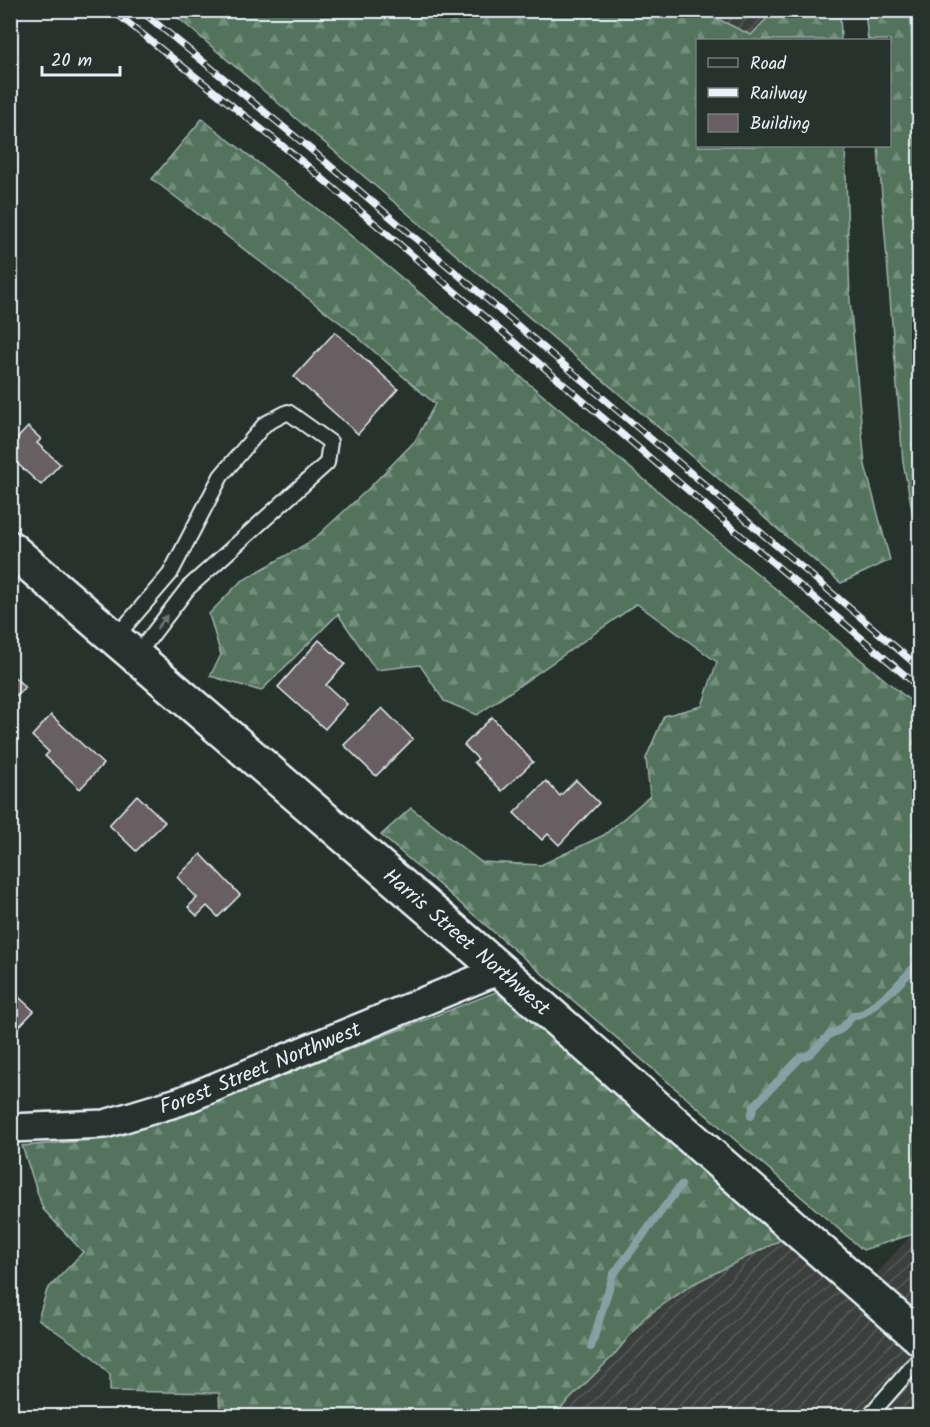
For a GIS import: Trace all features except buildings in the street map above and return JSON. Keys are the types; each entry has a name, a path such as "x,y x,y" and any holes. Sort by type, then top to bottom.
{"street":[{"name":"Harris Street Northwest","path":"10,548 500,970 920,1338"},
{"name":"Forest Street Northwest","path":"10,1128 105,1124 181,1101 500,970"}],"lane":[{"path":"288,412 330,442 327,463 125,647 170,574 221,476 265,424 288,412"},
{"path":"170,574 188,588"},
{"path":"869,1416 920,1358"}],"shaded area":[{"path":"701,11 774,11 751,35"},
{"path":"919,1226 919,1416 553,1416 614,1355 644,1318 693,1284 783,1239 852,1301"}],"green space":[{"path":"170,11 701,11 751,35 774,11 840,11 841,39 696,39 696,147 845,147 850,301 865,465 890,560 841,583"},
{"path":"865,11 919,11 919,546 903,462 878,147 891,147 891,39 868,39"},
{"path":"202,119 338,225 919,708 920,1226 913,1234 863,1250 381,835 411,808 481,862 541,865 604,835 650,796 646,758 664,716 702,706 717,662 637,604 477,715 444,701 420,665 376,670 338,614 261,691 210,676 221,655 209,614 240,582 313,540 367,490 415,441 435,404 347,328 152,179"},
{"path":"498,991 783,1239 693,1284 644,1318 614,1355 553,1416 220,1416 219,1393 110,1391 110,1375 92,1356 38,1319 47,1290 83,1252 43,1209 22,1146 106,1139 187,1113"}],"waterway":[{"path":"913,10 920,117"},
{"path":"751,1116 754,1106 800,1058 810,1054 830,1034 840,1030 853,1016 864,1013 894,989 920,961"},
{"path":"591,1347 613,1275 681,1185"}],"railway":[{"path":"112,10 304,163 920,688"},
{"path":"140,10 314,152 920,668"}]}
